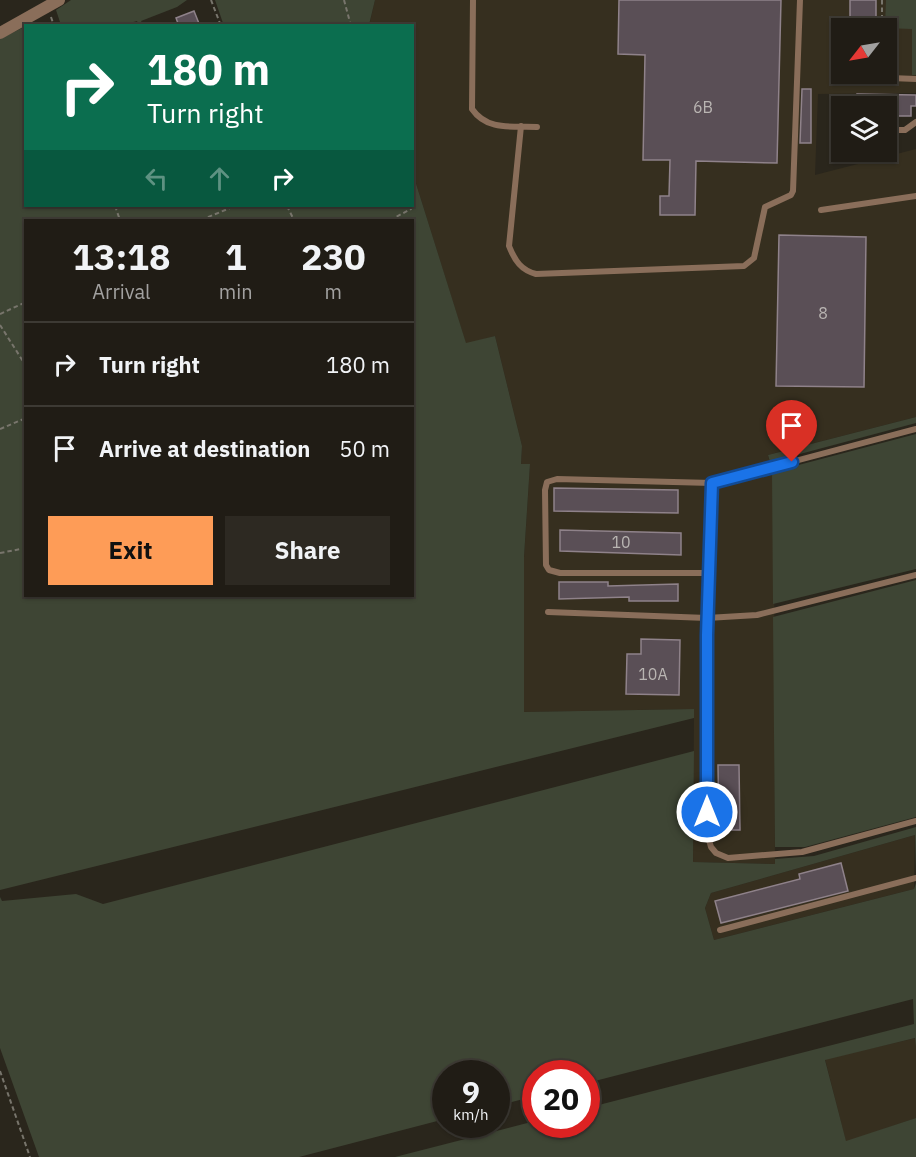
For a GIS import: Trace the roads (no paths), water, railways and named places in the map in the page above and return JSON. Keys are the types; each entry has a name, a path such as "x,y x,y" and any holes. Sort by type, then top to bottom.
{"street":[{"path":"0,33 59,0"}],"lane":[{"path":"473,0 472,109 480,120 489,124 537,128"},
{"path":"521,126 509,246 515,261 525,271 536,274 744,266 754,258 765,207 791,195 793,191 800,0"},
{"path":"897,78 916,79"},
{"path":"897,130 905,130 916,122"},
{"path":"821,210 916,196"},
{"path":"709,573 560,573 549,570 546,565 545,490 548,482 557,479 712,483 916,429"},
{"path":"712,483 707,618 707,832 711,848 728,858 802,852 916,821"},
{"path":"548,612 707,618 757,615 916,575"},
{"path":"720,930 916,878"}]}
